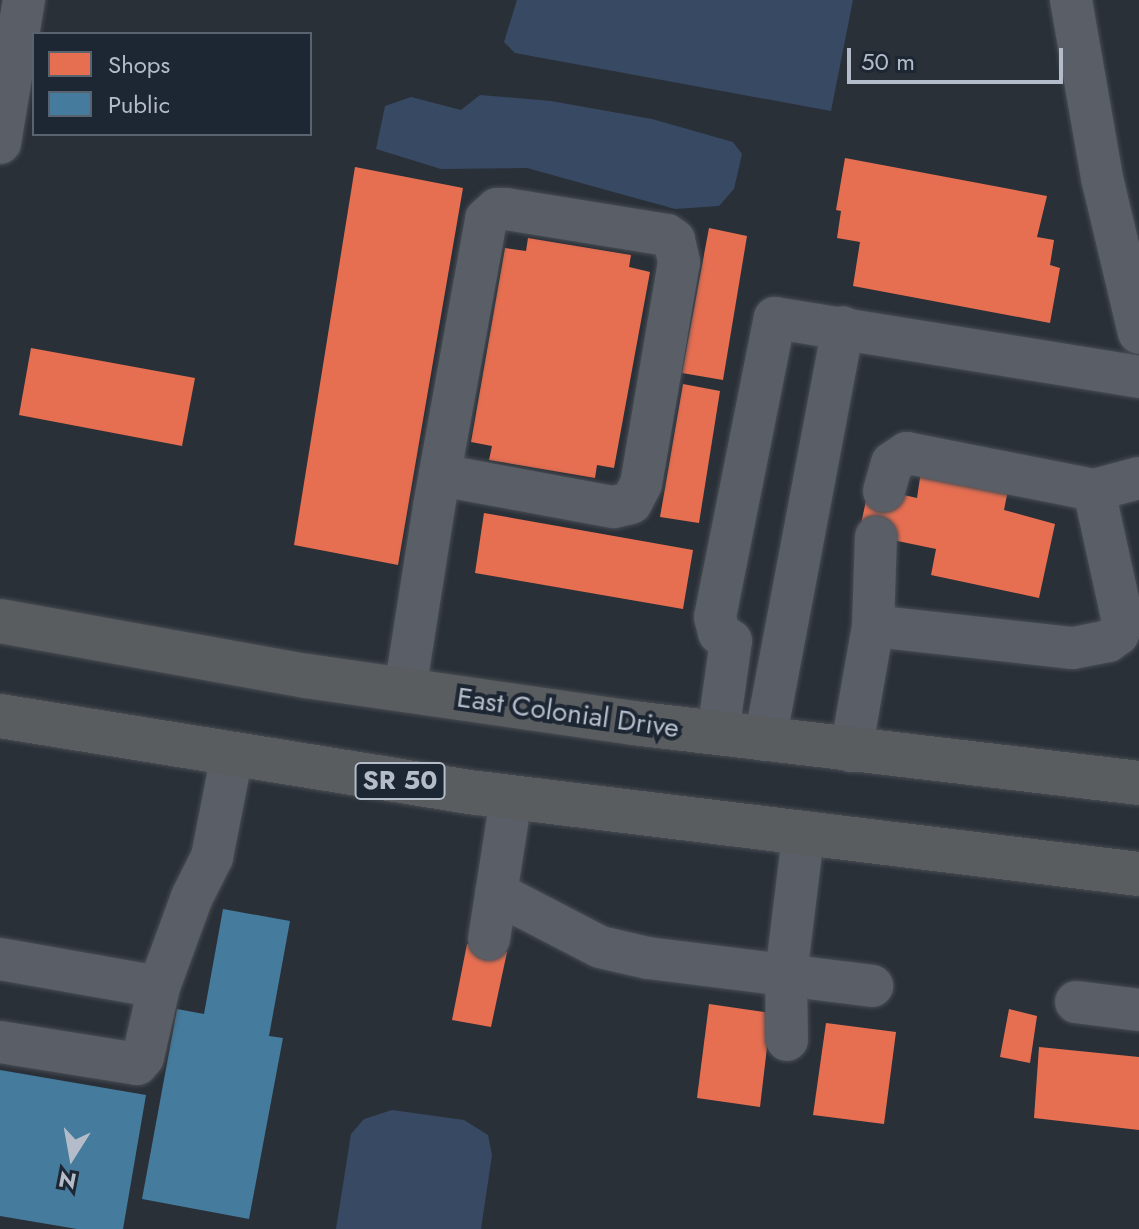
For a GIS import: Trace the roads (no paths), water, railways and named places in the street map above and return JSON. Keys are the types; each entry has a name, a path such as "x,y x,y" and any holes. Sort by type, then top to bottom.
{"highway":[{"name":"East Colonial Drive","path":"0,621 405,690 851,751 1139,783"},
{"path":"0,655 8,650 90,637"},
{"name":"SR 50","path":"0,716 511,798 803,836 1135,872"}],"street":[{"path":"0,143 24,0"},
{"path":"1071,0 1102,178 1139,333"},
{"path":"405,690 440,475 486,219 491,213 506,209 667,235 674,240 679,262 641,484 631,503 613,507 440,475"},
{"path":"781,650 731,641 719,633 715,617 773,322 781,317 1139,377"},
{"path":"765,740 843,327"},
{"path":"884,491 892,463 907,453 1094,490 1139,478"},
{"path":"873,626 1073,648 1108,641 1118,634 1123,622 1094,490"},
{"path":"851,751 873,626 876,537"},
{"path":"718,733 731,641"},
{"path":"0,1042 137,1064 143,1057 159,987 192,897 212,857 232,755"},
{"path":"489,939 511,798"},
{"path":"787,1040 786,975 803,836"},
{"path":"496,893 600,947 648,958 872,986"},
{"path":"0,959 159,987"},
{"path":"1076,1002 1139,1010"}],"water":[{"path":"517,0 853,0 831,111 515,53 504,42"},
{"path":"480,95 551,101 652,119 733,142 742,154 734,189 719,206 675,209 527,168 441,169 376,149 385,106 411,97 461,110"},
{"path":"392,1110 464,1120 488,1135 492,1155 481,1229 336,1229 351,1134 364,1119"}]}
